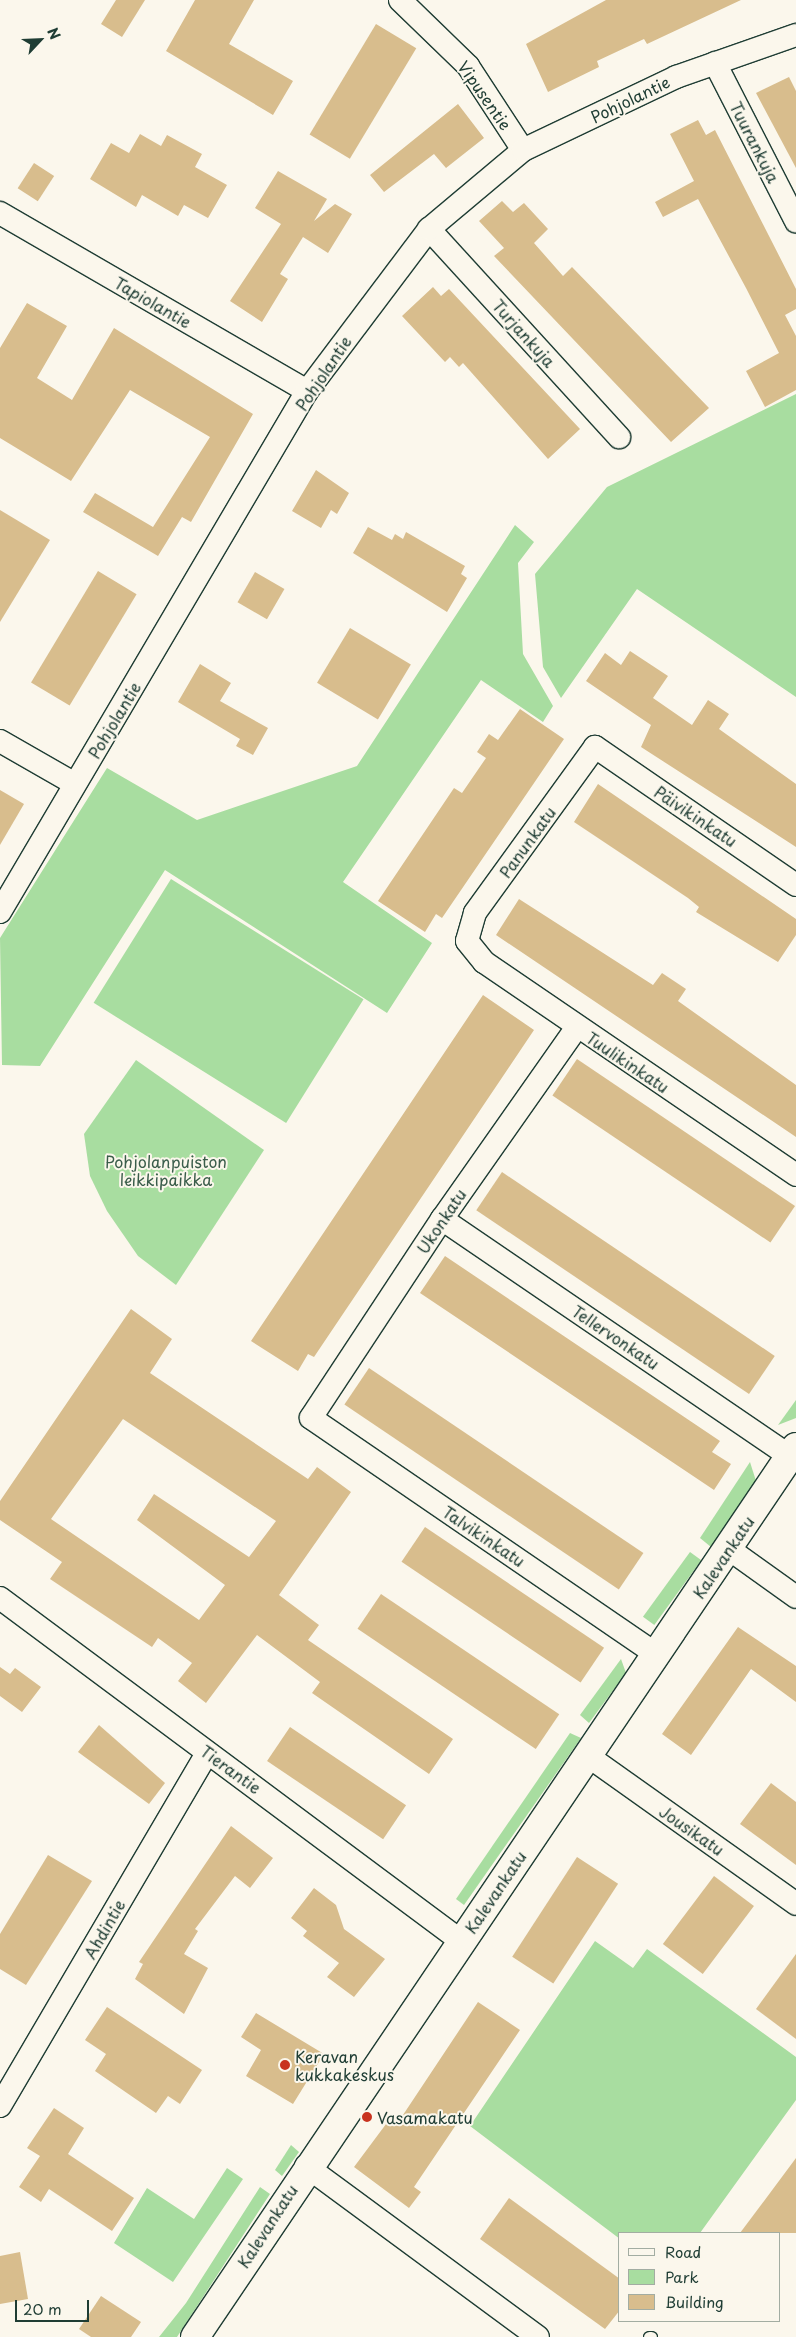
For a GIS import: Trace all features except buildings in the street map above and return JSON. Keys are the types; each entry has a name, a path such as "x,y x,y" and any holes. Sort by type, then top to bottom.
{"street":[{"name":"Vipusentie","path":"400,0 468,66 523,150"},
{"name":"Pohjolantie","path":"0,912 307,391 429,229 523,150 715,63 796,35"},
{"name":"Tuurankuja","path":"715,63 796,222"},
{"name":"Tapiolantie","path":"0,213 307,391"},
{"name":"Turjankuja","path":"429,229 619,437"},
{"path":"0,740 75,784"},
{"name":"Päivikinkatu","path":"595,747 796,884"},
{"name":"Panunkatu","path":"467,941 475,913 595,747"},
{"name":"Tuulikinkatu","path":"467,941 484,962 796,1175"},
{"name":"Ukonkatu","path":"311,1418 442,1219 577,1027"},
{"name":"Tellervonkatu","path":"442,1219 793,1451"},
{"name":"Talvikinkatu","path":"311,1418 657,1655"},
{"name":"Kalevankatu","path":"195,2337 306,2166 657,1655 793,1451"},
{"path":"729,1549 796,1597"},
{"name":"Tierantie","path":"0,1598 461,1941"},
{"name":"Ahdintie","path":"0,2106 207,1753"},
{"name":"Jousikatu","path":"588,1756 796,1904"},
{"path":"306,2166 538,2337"}],"green space":[{"path":"796,394 796,697 637,589 561,698 543,667 535,574 607,487"},
{"path":"515,525 534,542 518,563 523,654 553,706 543,722 481,680 343,882 432,943 387,1013 165,870 40,1066 2,1065 0,938 107,768 197,820 357,766"},
{"path":"171,879 364,999 286,1123 94,1003"},
{"name":"Pohjolanpuiston leikkipaikka","path":"136,1060 264,1150 176,1285 138,1256 107,1211 90,1176 84,1134"},
{"path":"796,1400 796,1418 778,1425"},
{"path":"750,1462 756,1481 711,1547 700,1538"},
{"path":"690,1552 701,1560 654,1625 643,1617"},
{"path":"621,1659 626,1673 589,1723 580,1715"},
{"path":"570,1733 581,1738 464,1905 456,1899"},
{"path":"595,1941 633,1968 647,1949 796,2057 796,2100 701,2232 618,2232 618,2237 470,2126"},
{"path":"291,2145 299,2152 282,2176 275,2170"},
{"path":"227,2168 243,2179 173,2282 114,2243 147,2188 194,2219"},
{"path":"260,2187 270,2194 177,2337 159,2337 186,2303"}],"place":[{"name":"Keravan kukkakeskus","path":"285,2065"},
{"name":"Vasamakatu","path":"367,2117"}]}
